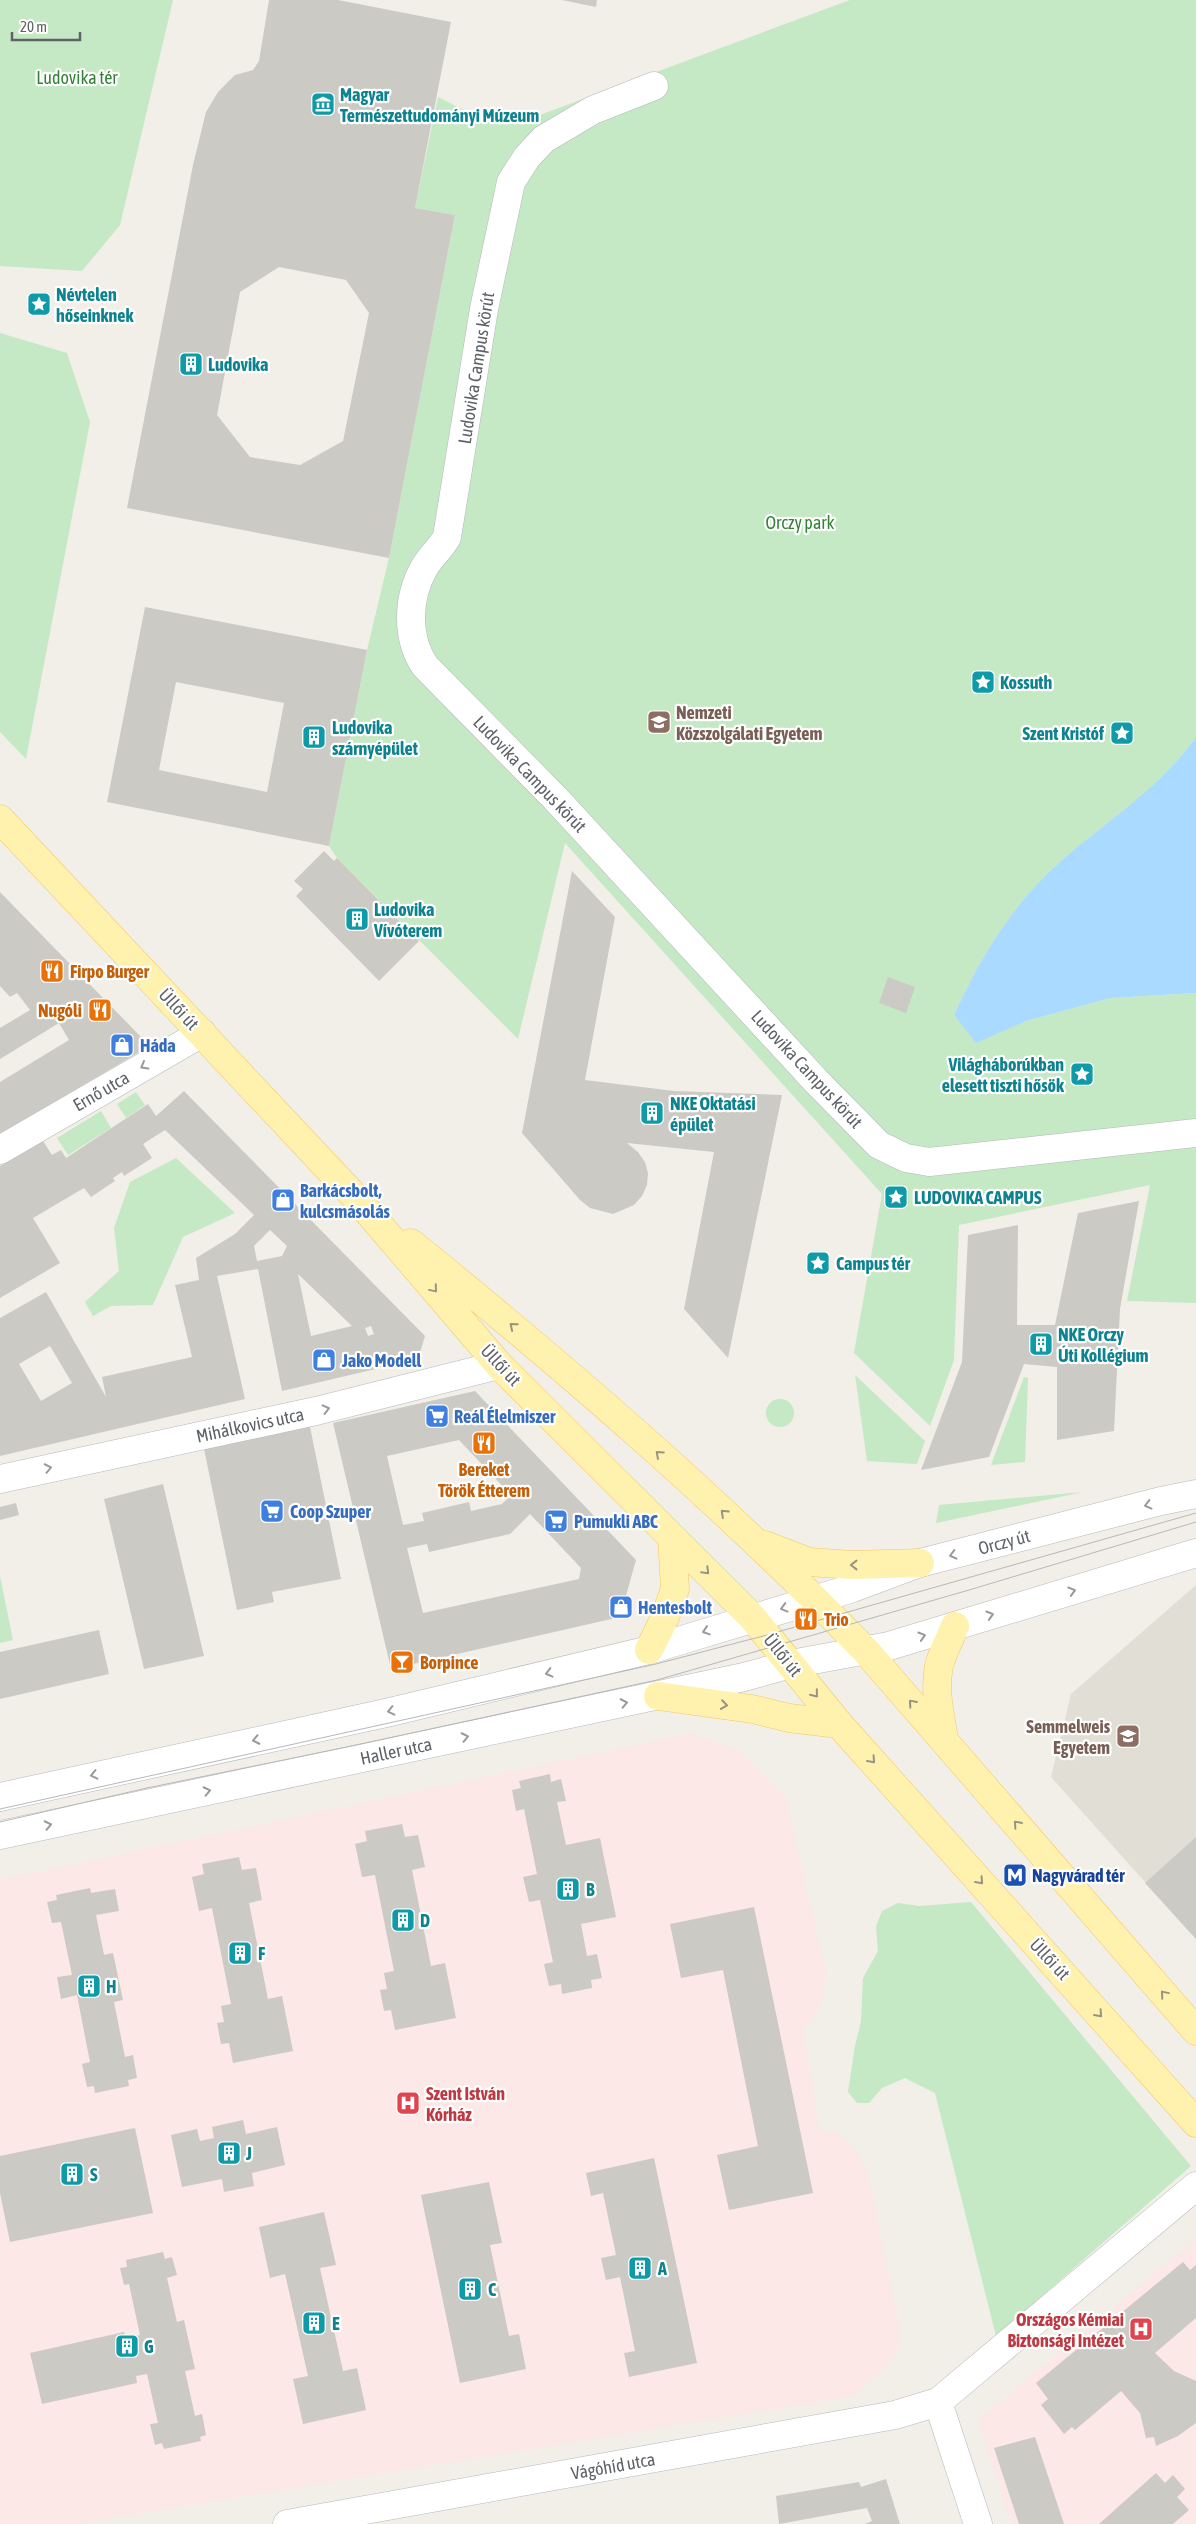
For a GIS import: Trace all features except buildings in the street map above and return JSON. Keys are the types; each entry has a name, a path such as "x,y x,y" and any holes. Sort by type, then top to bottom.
{"main road":[{"name":"Üllői út","path":"1,822 357,1199 499,1365 752,1616 839,1724 1196,2123"},
{"name":"Üllői út","path":"357,1199 516,1328 696,1486 816,1599 866,1651 944,1739 1196,2031"},
{"path":"649,1650 666,1617 675,1589 672,1537"},
{"path":"753,1541 810,1562 852,1565 920,1564"},
{"path":"944,1739 937,1695 938,1674 939,1665 955,1626"},
{"path":"658,1696 752,1708 789,1718 839,1724"}],"street":[{"name":"Ludovika Campus körút","path":"654,86 593,110 544,139 527,156 512,182 484,309 447,537 424,568 412,610 410,626 417,654 425,666 555,798 816,1081 880,1144 906,1158 929,1162 1196,1133"},
{"name":"Ernő utca","path":"0,1150 202,1033"},
{"name":"Mihálkovics utca","path":"0,1479 316,1411 499,1365"},
{"name":"Orczy út","path":"752,1616 816,1599 920,1564 1161,1501 1196,1494"},
{"path":"866,1651 1196,1553"},
{"path":"0,1797 386,1713 649,1650 752,1616"},
{"name":"Haller utca","path":"0,1835 751,1676 791,1664 866,1651"},
{"path":"978,2524 938,2402 1196,2186"},
{"name":"Vágóhíd utca","path":"287,2524 895,2415 938,2402"}],"shaded area":[{"name":"Semmelweis Egyetem","path":"1196,1585 1196,1939 1051,1777 1071,1694"},
{"name":"Szent István Kórház","path":"693,1733 741,1753 785,1796 826,1972 820,2008 803,2029 819,2129 837,2133 856,2151 869,2178 900,2331 895,2358 853,2396 75,2524 0,2524 0,1880"},
{"name":"Országos Kémiai Biztonsági Intézet","path":"1196,2239 1196,2524 1011,2524 978,2420"}],"green space":[{"name":"Ludovika tér","path":"0,0 173,0 120,225 82,271 0,266"},
{"name":"Orczy park","path":"850,0 1196,0 1196,737 1167,772 1062,860 1028,894 1013,912 987,951 954,1015 976,1042 1026,1021 1111,998 1196,993 1196,1303 1127,1301 1150,1185 959,1225 954,1360 930,1426 854,1353 882,1194 565,843 518,1039 337,858 329,846 367,650 389,558 455,215 415,208 438,97 471,113 492,120 515,121 529,119"},
{"path":"0,333 67,353 90,422 26,759 0,732"},
{"path":"136,1092 145,1105 126,1118 117,1104"},
{"path":"101,1111 111,1128 68,1155 57,1138"},
{"path":"176,1158 235,1213 183,1237 153,1305 111,1306 93,1316 85,1302 119,1271 114,1228 130,1182"},
{"path":"855,1375 925,1441 917,1464 867,1461"},
{"path":"1024,1377 1028,1378 1025,1462 991,1465"},
{"path":"780,1399 790,1403 794,1413 790,1423 780,1427 770,1423 766,1413 770,1403"},
{"path":"1083,1492 936,1523 939,1505"},
{"path":"0,1576 13,1640 0,1643"},
{"path":"971,1902 1191,2166 996,2336 935,2093 905,2078 882,2088 869,2103 857,2103 848,2092 861,2021 863,1978 878,1951 876,1926 882,1911 898,1903 919,1906"}],"water":[{"path":"1196,737 1196,993 1111,998 1026,1021 976,1043 954,1015 987,951 1013,912 1062,860 1167,772"}],"tram line":[{"path":"0,1809 656,1664 767,1635 1196,1513"},
{"path":"0,1822 147,1788 657,1680 1196,1522"}],"place":[{"name":"Magyar Természettudományi Múzeum","path":"323,104"},
{"name":"Névtelen hőseinknek","path":"39,304"},
{"name":"Ludovika","path":"191,364"},
{"name":"Kossuth","path":"983,682"},
{"name":"Nemzeti Közszolgálati Egyetem","path":"659,722"},
{"name":"Szent Kristóf","path":"1122,733"},
{"name":"Ludovika szárnyépület","path":"314,737"},
{"name":"Ludovika Vívóterem","path":"357,919"},
{"name":"Firpo Burger","path":"52,971"},
{"name":"Nugóli","path":"100,1010"},
{"name":"Háda","path":"122,1045"},
{"name":"Világháborúkban elesett tiszti hősök","path":"1082,1074"},
{"name":"NKE Oktatási épület","path":"652,1113"},
{"name":"LUDOVIKA CAMPUS","path":"896,1197"},
{"name":"Barkácsbolt, kulcsmásolás","path":"283,1200"},
{"name":"Campus tér","path":"818,1263"},
{"name":"NKE Orczy Úti Kollégium","path":"1041,1344"},
{"name":"Jako Modell","path":"324,1360"},
{"name":"Reál Élelmiszer","path":"437,1416"},
{"name":"Bereket Török Étterem","path":"484,1443"},
{"name":"Coop Szuper","path":"272,1511"},
{"name":"Pumukli ABC","path":"556,1521"},
{"name":"Hentesbolt","path":"621,1607"},
{"name":"Trio","path":"806,1619"},
{"name":"Borpince","path":"402,1662"},
{"name":"Semmelweis Egyetem","path":"1128,1736"},
{"name":"Nagyvárad tér","path":"1015,1875"},
{"name":"B","path":"568,1889"},
{"name":"D","path":"403,1920"},
{"name":"F","path":"240,1953"},
{"name":"H","path":"89,1986"},
{"name":"Szent István Kórház","path":"408,2103"},
{"name":"J","path":"229,2153"},
{"name":"S","path":"72,2174"},
{"name":"A","path":"640,2268"},
{"name":"C","path":"470,2289"},
{"name":"E","path":"314,2323"},
{"name":"Országos Kémiai Biztonsági Intézet","path":"1141,2329"},
{"name":"G","path":"127,2346"}]}
